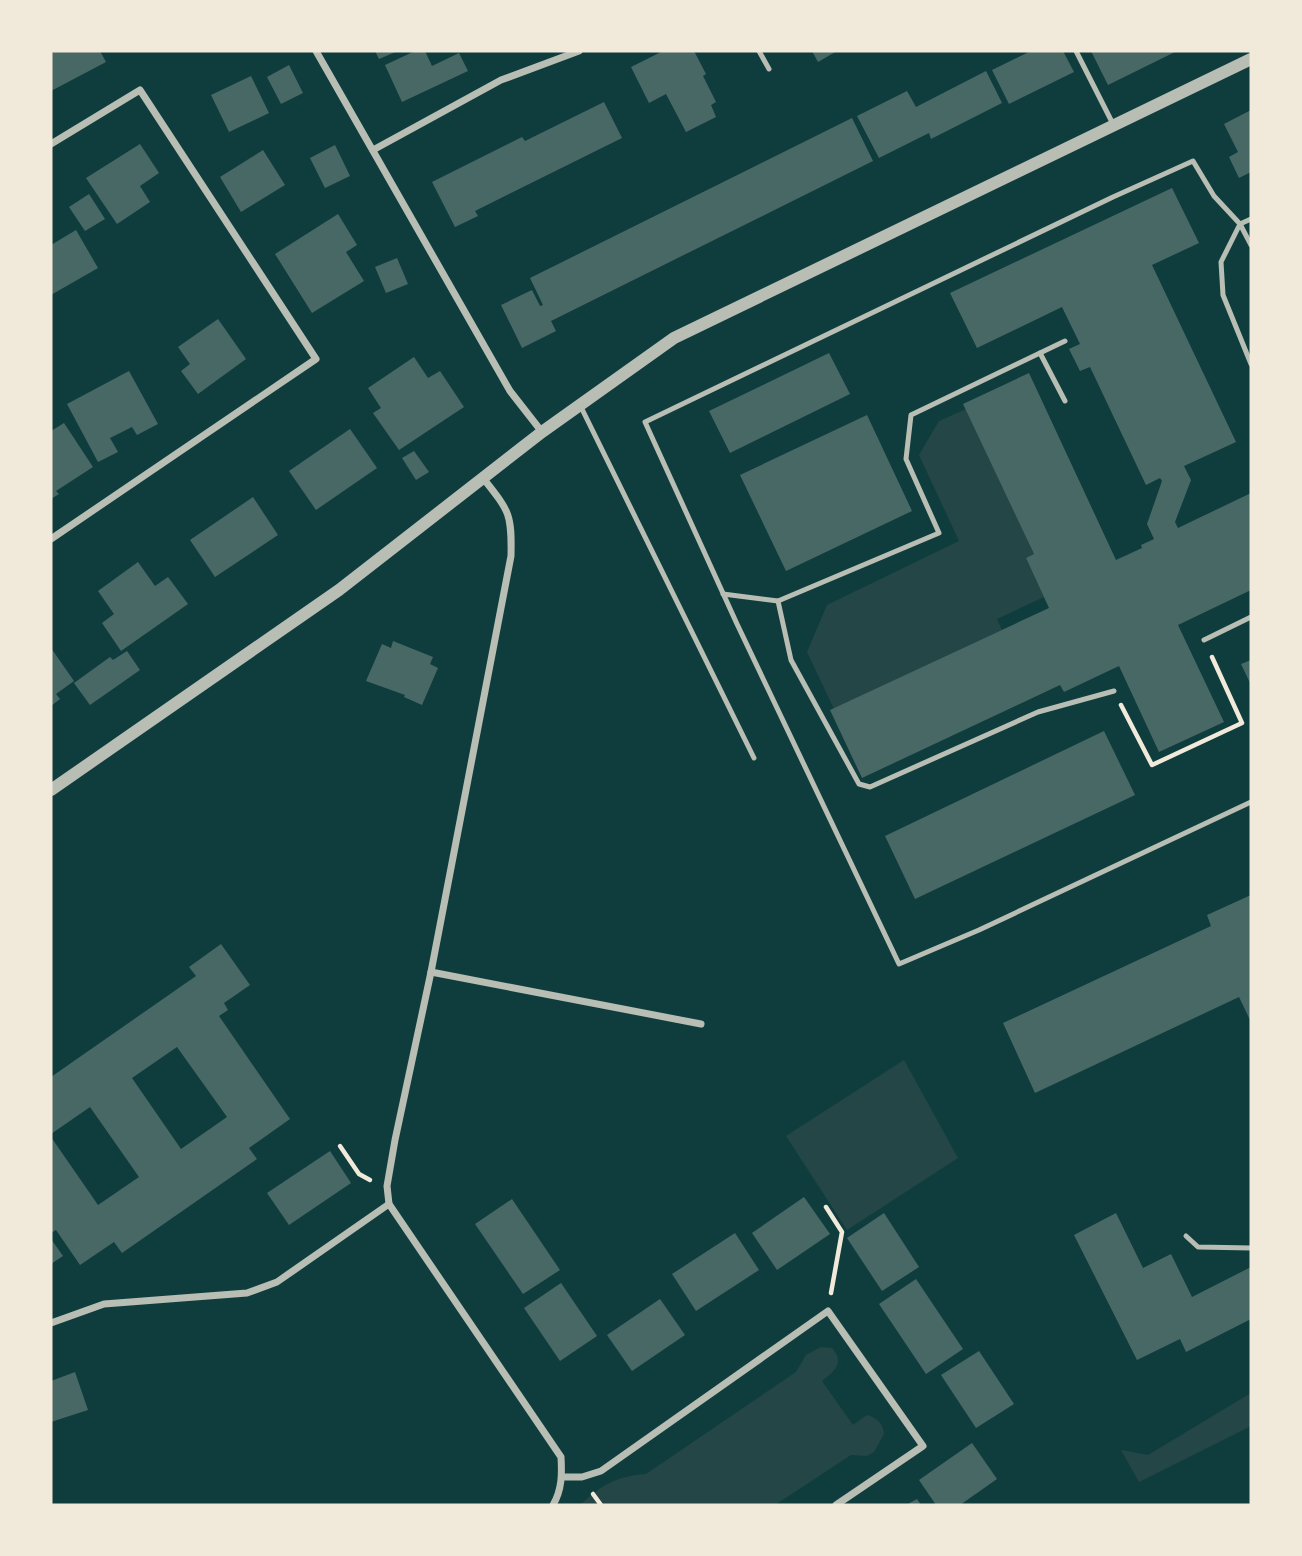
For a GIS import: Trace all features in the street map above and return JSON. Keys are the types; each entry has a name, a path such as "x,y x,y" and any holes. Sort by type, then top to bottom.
{"street":[{"path":"316,51 510,391 542,432"},
{"path":"373,150 501,80 579,51"},
{"path":"51,790 340,590 542,432 674,338 1251,59"},
{"path":"51,144 140,90 316,359 51,539"},
{"path":"484,478 508,508 512,531 511,556 387,1186 389,1204 561,1457 562,1477 553,1505"},
{"path":"431,972 701,1024"},
{"path":"51,1323 104,1304 247,1293 277,1282 389,1204"},
{"path":"562,1477 582,1477 601,1471 828,1311 923,1446 836,1505"}],"lane":[{"path":"759,51 769,69"},
{"path":"1076,51 1114,126"},
{"path":"1251,245 1240,224 1214,196 1193,161 645,422 723,594 899,964 979,930 1251,802"},
{"path":"1251,219 1240,224 1221,262 1223,295 1251,365"},
{"path":"723,594 778,601 939,533 906,459 911,415 1065,341"},
{"path":"1040,353 1065,401"},
{"path":"580,405 754,758"},
{"path":"778,601 792,660 859,784 870,787 1038,712 1114,691"},
{"path":"1204,640 1251,617"},
{"path":"1186,1236 1198,1247 1251,1248"}],"path":[{"path":"1114,691 1152,765 1242,723 1204,640"},
{"path":"340,1146 359,1174 365,1179 387,1186"},
{"path":"826,1207 842,1232 828,1311"}],"shaded area":[{"path":"966,409 1034,554 1026,558 1044,597 997,619 1002,630 834,709 807,652 827,605 959,541 919,455 939,421"},
{"path":"904,1060 958,1158 847,1230 786,1136"},
{"path":"821,1347 832,1348 838,1358 836,1367 822,1381 853,1425 867,1415 881,1424 884,1434 874,1452 867,1456 851,1455 775,1505 580,1505 610,1483 646,1474 796,1372 806,1355"},
{"path":"1251,1393 1251,1426 1139,1482 1121,1450 1148,1455"}],"building":[{"path":"51,51 100,51 106,62 51,91"},
{"path":"375,51 398,51 379,59"},
{"path":"415,51 425,51 432,66 459,53 468,71 402,102 385,65"},
{"path":"663,51 694,51 716,102 711,105 716,117 686,132 666,94 649,103 631,67"},
{"path":"812,51 837,51 818,62"},
{"path":"1031,51 1063,51 1074,72 1009,104 992,70"},
{"path":"1091,51 1177,51 1108,85"},
{"path":"289,65 303,93 281,104 267,77"},
{"path":"986,71 1002,103 931,139 929,133 879,158 857,116 907,91 916,107"},
{"path":"251,76 269,113 229,132 211,95"},
{"path":"604,102 622,138 475,211 478,216 455,227 432,182 522,137 525,141"},
{"path":"1251,110 1251,172 1239,178 1229,157 1238,152 1224,124"},
{"path":"852,118 873,161 551,321 556,331 522,348 501,305 532,290 540,306 543,305 530,278"},
{"path":"140,144 159,173 140,186 150,202 117,224 86,178"},
{"path":"335,145 350,176 325,188 310,158"},
{"path":"263,150 285,185 241,212 220,177"},
{"path":"1172,188 1199,243 1152,265 1236,442 1184,466 1191,480 1175,522 1178,528 1251,493 1251,590 1178,625 1224,722 1159,752 1119,666 1064,692 1060,685 862,778 830,710 1049,608 1026,558 1034,554 963,404 1029,373 1116,560 1154,539 1147,524 1162,481 1160,478 1146,485 1090,367 1080,371 1069,349 1080,344 1062,307 977,348 950,293"},
{"path":"89,194 105,219 85,231 69,207"},
{"path":"338,214 357,245 346,252 364,281 312,313 275,254"},
{"path":"76,230 98,268 51,295 51,245"},
{"path":"397,258 408,284 386,293 375,267"},
{"path":"218,319 246,359 198,394 181,371 190,364 178,347"},
{"path":"829,353 850,394 730,453 709,411"},
{"path":"414,357 428,378 440,371 464,407 399,450 373,413 381,408 368,388"},
{"path":"129,371 158,424 137,435 132,427 110,438 118,452 98,462 67,404"},
{"path":"867,415 912,511 786,571 740,475"},
{"path":"64,423 93,467 56,491 59,494 51,499 51,431"},
{"path":"350,429 377,468 316,510 289,471"},
{"path":"414,451 429,472 416,480 402,458"},
{"path":"253,497 278,535 215,577 190,540"},
{"path":"138,562 155,586 168,577 188,604 121,651 102,623 114,614 98,591"},
{"path":"393,641 433,657 430,664 438,668 422,705 404,697 405,695 366,681 382,644 391,648"},
{"path":"51,648 74,681 56,694 60,699 51,706"},
{"path":"127,651 140,670 90,705 74,683 110,657 113,660"},
{"path":"1251,660 1251,685 1241,664"},
{"path":"1104,731 1135,795 915,899 885,836"},
{"path":"1251,895 1251,1022 1239,997 1035,1093 1003,1023 1211,926 1207,915"},
{"path":"221,944 250,985 224,1003 228,1010 219,1016 290,1119 249,1148 257,1159 122,1253 114,1242 80,1265 56,1230 51,1233 51,1137 98,1205 139,1177 90,1107 51,1134 51,1077 196,976 189,967","holes":["177,1047 227,1117 181,1149 132,1078"]},
{"path":"330,1151 351,1183 289,1225 267,1193"},
{"path":"804,1197 830,1234 777,1270 752,1233"},
{"path":"512,1199 560,1270 523,1294 475,1224"},
{"path":"884,1213 919,1267 882,1291 847,1238"},
{"path":"1116,1213 1143,1268 1171,1254 1192,1297 1251,1267 1251,1319 1186,1352 1180,1339 1137,1360 1074,1235"},
{"path":"735,1233 759,1270 696,1311 672,1274"},
{"path":"51,1239 63,1256 51,1264"},
{"path":"916,1279 963,1349 926,1374 879,1304"},
{"path":"561,1283 597,1336 560,1361 524,1308"},
{"path":"660,1299 685,1335 632,1371 607,1335"},
{"path":"979,1351 1014,1404 976,1428 941,1375"},
{"path":"75,1372 88,1410 51,1422 51,1381"},
{"path":"972,1443 997,1479 960,1505 936,1505 919,1480"},
{"path":"917,1499 921,1505 906,1505"}]}
